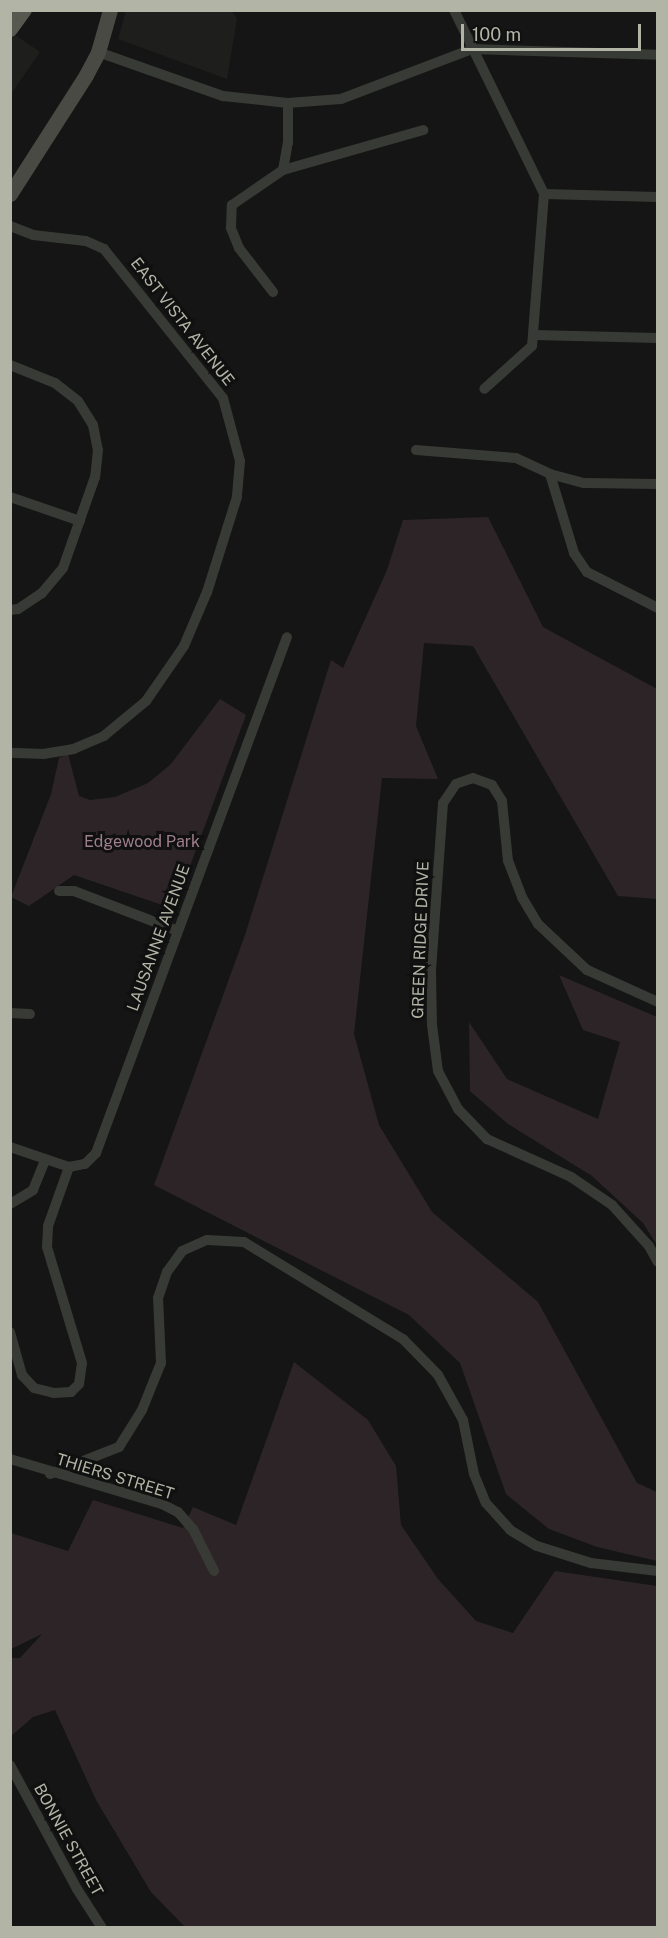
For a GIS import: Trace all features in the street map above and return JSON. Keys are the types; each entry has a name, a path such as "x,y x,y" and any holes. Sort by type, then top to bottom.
{"main road":[{"path":"10,29 24,10"},
{"path":"10,194 98,52 110,10"}],"street":[{"path":"454,10 544,194 532,346 484,389"},
{"path":"98,52 223,96 288,104 341,99 472,49 657,54"},
{"path":"283,171 288,143 288,104"},
{"path":"273,292 239,248 231,228 232,205 283,171 423,130"},
{"path":"544,194 657,197"},
{"name":"EAST VISTA AVENUE","path":"10,226 33,235 86,241 104,249 223,398 240,461 237,497 207,592 184,646 146,701 104,736 74,749 44,754 10,753"},
{"path":"534,335 657,338"},
{"path":"10,365 55,383 78,401 93,426 98,450 95,477 63,568 42,593 18,609 10,610"},
{"path":"416,450 516,458 550,474 585,483 657,484"},
{"path":"550,474 574,553 587,572 657,608"},
{"path":"10,496 80,521"},
{"name":"LAUSANNE AVENUE","path":"69,1167 85,1164 96,1153 287,637"},
{"name":"GREEN RIDGE DRIVE","path":"657,1002 587,970 538,924 522,897 508,861 502,801 492,785 473,778 456,784 443,804 431,970 432,1025 438,1071 458,1108 488,1139 571,1177 612,1205 649,1246 657,1263"},
{"path":"59,891 74,891 177,931"},
{"path":"10,1013 30,1014"},
{"path":"10,1147 69,1167 48,1226 46,1248 82,1363 79,1384 70,1392 54,1393 34,1388 22,1375 10,1332"},
{"path":"10,1204 33,1191 45,1160"},
{"path":"50,1474 119,1447 142,1410 160,1363 158,1298 167,1272 182,1251 207,1240 244,1242 403,1338 438,1375 463,1420 474,1474 486,1503 510,1530 537,1546 591,1563 657,1571"},
{"name":"THIERS STREET","path":"10,1459 50,1474 162,1504 178,1512 193,1529 214,1571"},
{"name":"BONNIE STREET","path":"10,1765 76,1889 102,1928"}],"shaded area":[{"path":"126,11 232,11 237,19 227,79 118,39"},
{"path":"11,32 40,52 11,94"}],"green space":[{"path":"488,517 543,627 657,689 657,899 618,896 473,646 424,643 416,726 438,779 382,778 354,1034 379,1125 432,1212 538,1302 637,1483 657,1492 657,1561 597,1547 549,1529 506,1494 460,1363 409,1315 154,1185 245,935 331,660 343,668 387,570 403,520"},
{"name":"Edgewood Park","path":"220,699 246,715 174,909 74,875 29,906 11,897 51,794 59,758 68,754 79,796 90,800 115,797 148,783 171,764"},
{"path":"559,975 657,1017 657,1245 643,1223 592,1176 508,1124 470,1091 469,1022 507,1079 598,1119 620,1042 583,1030"},
{"path":"294,1362 368,1420 396,1466 401,1525 438,1579 476,1621 513,1633 555,1571 657,1586 657,1927 185,1927 151,1892 96,1800 55,1710 33,1717 11,1736 10,1658 20,1658 42,1634 11,1649 11,1533 68,1551 93,1500 183,1528 193,1507 236,1525"}]}
